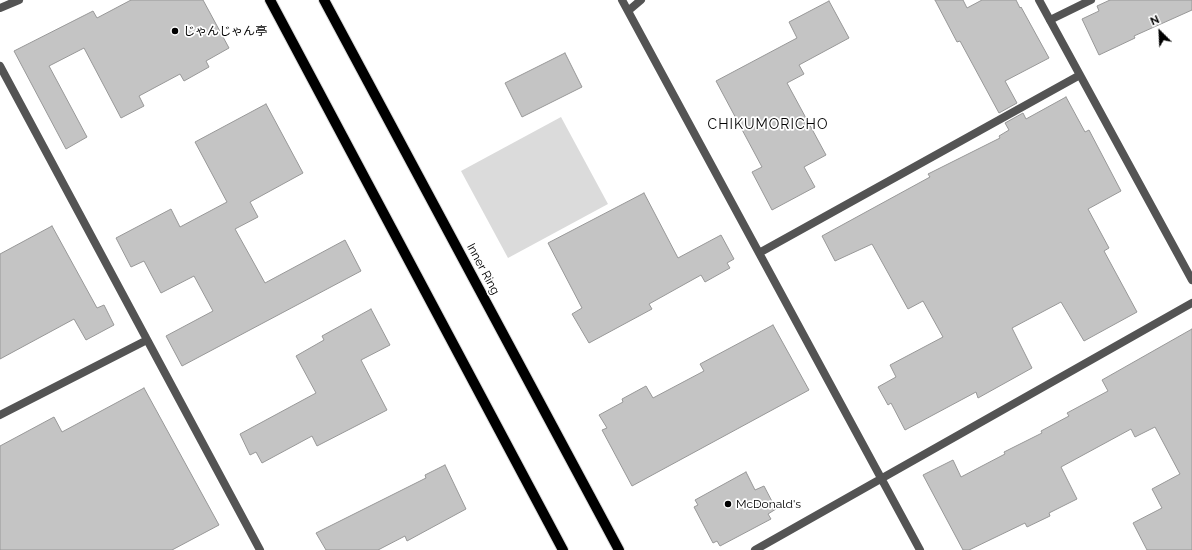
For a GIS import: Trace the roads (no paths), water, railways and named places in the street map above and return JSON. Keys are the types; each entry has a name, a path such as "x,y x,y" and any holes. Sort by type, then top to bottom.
{"main road":[{"path":"270,0 563,550"},
{"name":"Inner Ring","path":"324,0 619,550"}],"street":[{"path":"0,8 19,0"},
{"path":"622,0 920,550"},
{"path":"628,10 641,0"},
{"path":"1039,0 1192,280"},
{"path":"1050,20 1091,0"},
{"path":"0,66 260,550"},
{"path":"760,253 1080,75"},
{"path":"755,550 1192,303"},
{"path":"0,415 147,340"}],"place":[{"name":"じゃんじゃん亭","path":"175,31"},
{"name":"McDonald's","path":"728,504"}],"district":[{"name":"CHIKUMORICHO","path":"768,125"}]}
